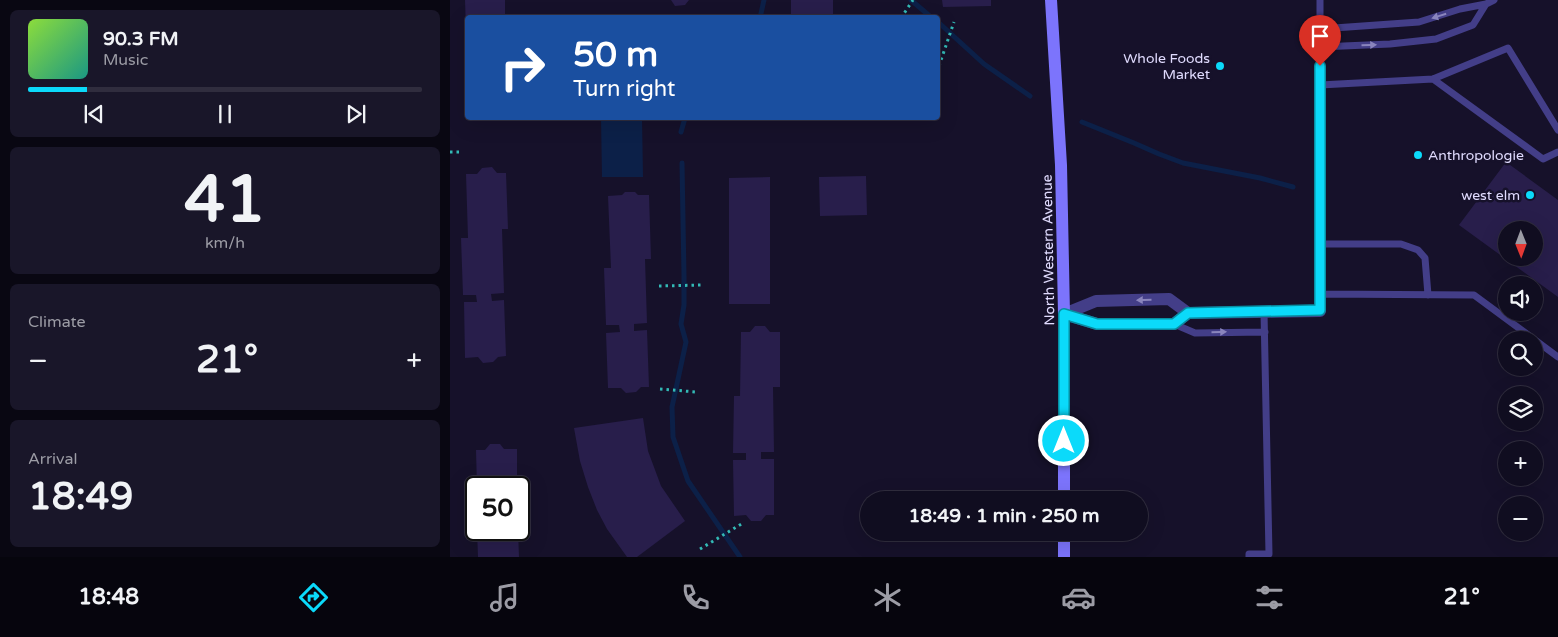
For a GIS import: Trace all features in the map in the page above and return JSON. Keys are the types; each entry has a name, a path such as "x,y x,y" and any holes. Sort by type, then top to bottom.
{"main road":[{"name":"North Western Avenue","path":"1051,0 1061,164 1064,314 1064,491"},
{"path":"1064,541 1064,557"}],"street":[{"path":"1064,314 1096,301 1169,299 1188,313 1320,310"},
{"path":"1064,314 1097,324 1174,324 1188,313"}],"lane":[{"path":"1320,0 1320,310"},
{"path":"1320,28 1419,22 1494,0"},
{"path":"1320,47 1390,44 1436,39 1473,25 1485,2"},
{"path":"1320,85 1433,79 1508,48 1558,130"},
{"path":"1433,79 1543,160 1558,152"},
{"path":"1320,244 1401,244 1418,250 1425,258 1428,295"},
{"path":"1320,294 1474,295 1558,357"},
{"path":"1249,557 1249,554 1269,554 1264,312"},
{"path":"1174,324 1195,333 1265,332"}],"path":[{"path":"903,15 913,0"},
{"path":"940,66 954,22"},
{"path":"450,152 463,152"},
{"path":"659,286 703,284"},
{"path":"660,389 696,392"},
{"path":"700,549 743,523"}],"water":[{"path":"601,120 642,120 643,177 602,177"}],"building":[{"path":"465,0 505,0 505,15 466,15"},
{"path":"671,0 689,0 685,5 675,6"},
{"path":"791,0 833,0 833,15 791,15"},
{"path":"942,0 991,0 991,6 943,7"},
{"path":"879,14 879,15 833,15"},
{"path":"1506,162 1558,200 1558,297 1543,286 1543,276 1529,276 1515,266 1543,266 1543,221 1498,221 1498,253 1459,225"},
{"path":"492,167 497,173 506,173 508,229 502,229 504,293 491,294 492,301 504,300 506,356 498,357 493,362 483,363 478,357 465,358 464,302 477,302 476,295 463,295 461,238 468,238 466,174 477,174 482,168"},
{"path":"866,176 867,215 820,216 819,177"},
{"path":"770,177 770,304 729,304 729,178"},
{"path":"625,192 649,195 651,259 645,259 647,323 634,324 634,331 647,330 649,387 641,387 636,392 626,393 621,388 608,388 606,333 620,332 619,325 606,325 604,268 611,268 608,196 622,195"},
{"path":"755,326 765,326 770,332 780,332 780,387 773,387 774,452 761,452 761,459 774,459 774,515 766,515 761,521 751,521 746,515 734,516 733,460 746,460 746,453 733,453 734,396 740,396 741,332 750,332"},
{"path":"643,418 648,451 661,486 685,521 637,557 627,557 607,529 597,510 580,461 574,428"},
{"path":"490,444 500,444 504,449 517,449 517,476 477,476 476,450 485,450"},
{"path":"477,541 518,541 519,557 478,557"}],"waterway":[{"path":"761,15 764,0"},
{"path":"911,0 928,15"},
{"path":"940,24 984,64 1030,96"},
{"path":"681,132 684,120"},
{"path":"1082,122 1183,163 1260,178 1293,187"},
{"path":"682,163 684,305 681,324 686,342 672,407 673,437 688,481 740,557"}],"place":[{"name":"Whole Foods Market","path":"1220,66"},
{"name":"Anthropologie","path":"1418,155"},
{"name":"west elm","path":"1530,195"}],"route":[{"path":"1064,441 1064,314 1097,324 1174,324 1188,313 1320,310 1320,66"}]}
